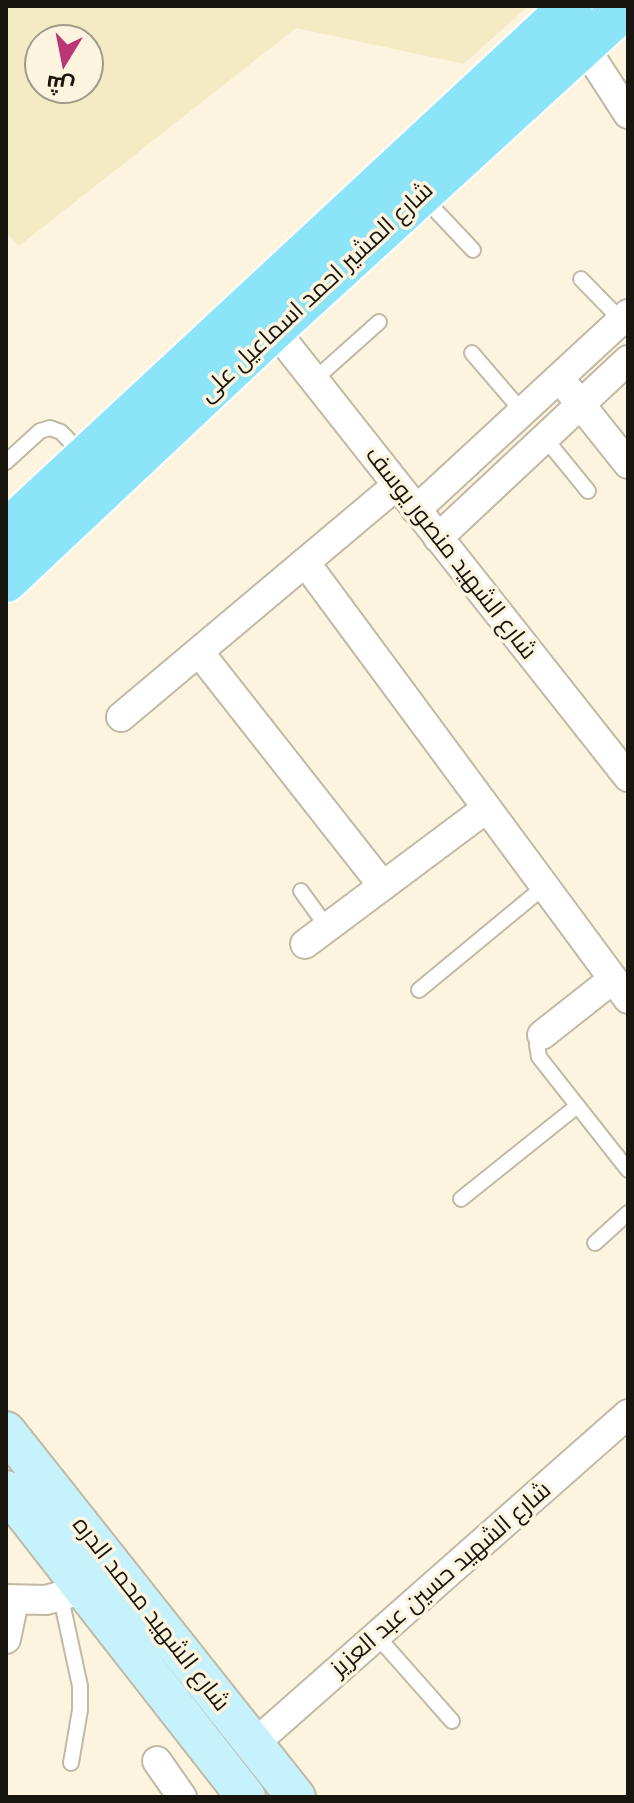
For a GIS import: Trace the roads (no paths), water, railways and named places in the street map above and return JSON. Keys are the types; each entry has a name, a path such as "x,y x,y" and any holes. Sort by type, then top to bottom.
{"main road":[{"name":"شارع المشير احمد اسماعيل على","path":"6,581 602,24"},
{"name":"شارع المشير احمد اسماعيل على","path":"6,531 85,457 602,24"},
{"name":"شارع الشهيد محمد الدره","path":"6,1431 296,1797"},
{"name":"شارع الشهيد محمد الدره","path":"6,1490 73,1594 246,1797"}],"street":[{"path":"602,24 628,114"},
{"path":"416,510 624,317"},
{"name":"شارع الشهيد منصور يوسف","path":"274,329 628,777"},
{"path":"438,538 628,360"},
{"path":"558,376 628,464"},
{"path":"121,717 397,485"},
{"path":"305,562 621,989 542,1035"},
{"path":"199,652 383,886"},
{"path":"316,935 487,808"},
{"name":"شارع الشهيد حسين عبد العزيز","path":"254,1744 628,1414"},
{"path":"6,1639 10,1600 73,1594"},
{"path":"157,1761 182,1797"}],"lane":[{"path":"422,195 473,250"},
{"path":"581,279 624,317"},
{"path":"314,380 379,322"},
{"path":"472,353 521,410"},
{"path":"6,462 40,431 50,428 61,432 85,457"},
{"path":"544,437 588,491"},
{"path":"419,990 545,886"},
{"path":"301,891 316,935"},
{"path":"542,1035 537,1045 539,1057 628,1170"},
{"path":"461,1199 576,1107"},
{"path":"595,1243 628,1213"},
{"path":"71,1763 80,1710 73,1594"},
{"path":"376,1635 452,1721"}]}
